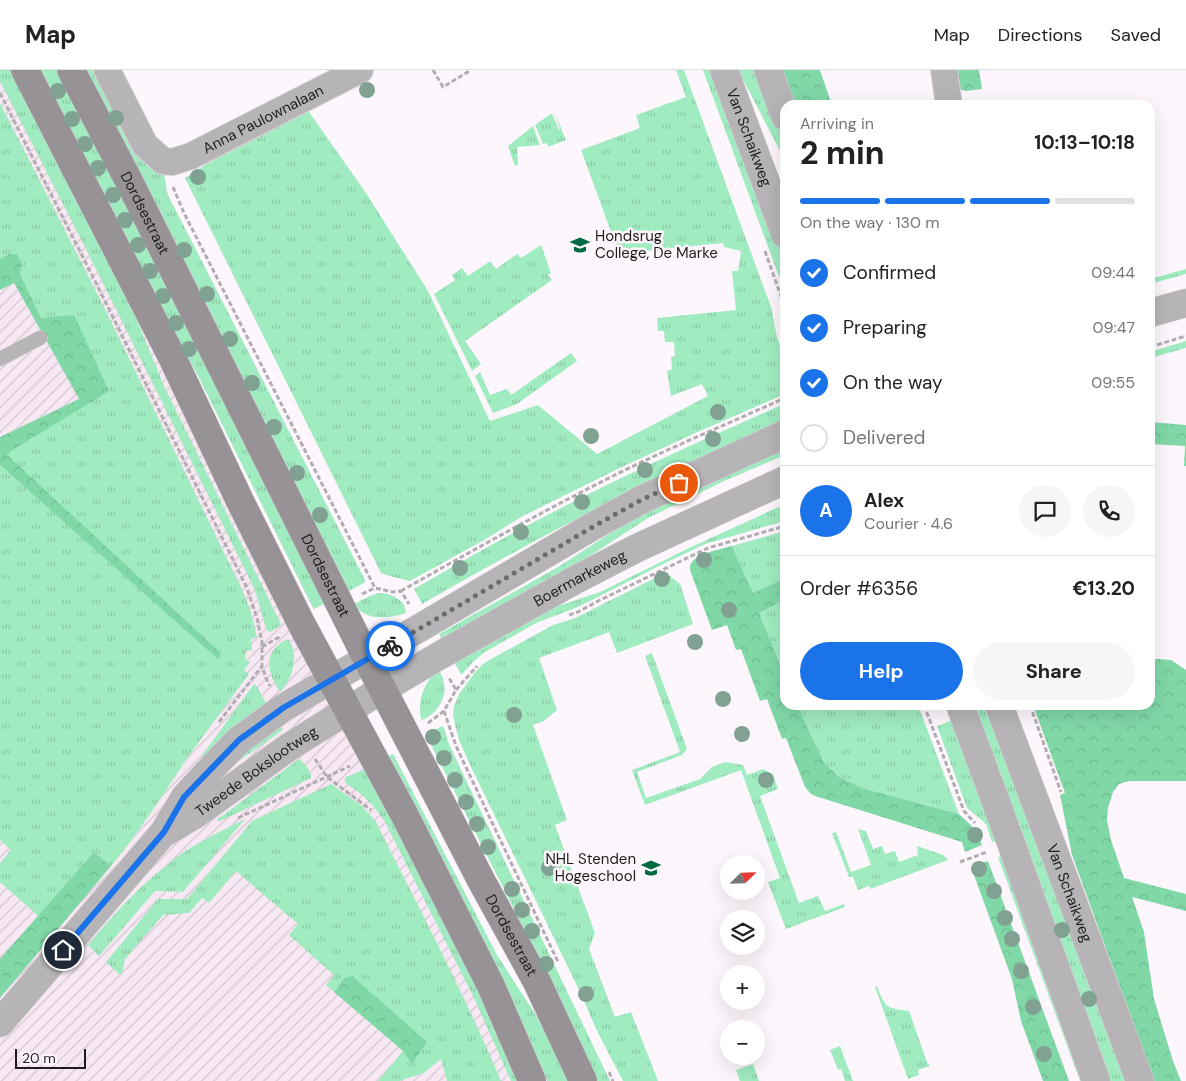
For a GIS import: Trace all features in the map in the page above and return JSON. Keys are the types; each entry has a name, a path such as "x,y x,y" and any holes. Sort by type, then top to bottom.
{"main road":[{"path":"25,70 166,347 302,625 404,814 491,986 532,1081"},
{"name":"Dordsestraat","path":"71,70 133,189 382,689 482,882 537,982 583,1081"}],"street":[{"path":"107,70 145,145 163,161"},
{"name":"Anna Paulownalaan","path":"163,161 172,162 191,156 360,70"},
{"name":"Van Schaikweg","path":"724,70 780,221"},
{"path":"768,70 780,102"},
{"path":"944,70 948,100"},
{"path":"1155,312 1186,303"},
{"path":"367,659 596,525 635,504 780,436"},
{"name":"Boermarkeweg","path":"382,689 577,579 637,548 780,482"},
{"name":"Tweede Bokslootweg","path":"0,1023 164,832 184,797 239,740 283,708 367,659"},
{"name":"Tweede Bokslootweg","path":"164,832 196,814 289,747 382,689"},
{"path":"962,710 1096,1081"},
{"name":"Van Schaikweg","path":"1001,710 1140,1081"}],"lane":[{"path":"0,359 40,338"}],"path":[{"path":"433,70 444,87 471,70"},
{"path":"0,93 110,310 247,588 260,628 262,666"},
{"path":"163,161 170,174 174,191 184,213 374,588 393,592 401,591 502,534 605,480 780,400"},
{"path":"1155,345 1186,336"},
{"name":"Boermarkeweg","path":"560,617 578,612 615,592 708,548 780,527"},
{"path":"401,591 422,628"},
{"path":"437,657 456,690 480,662"},
{"name":"Dordsestraat","path":"456,690 444,710 456,746 558,964"},
{"path":"1032,710 1061,792"},
{"path":"327,777 371,810"},
{"path":"960,862 990,852"}],"shaded area":[{"path":"0,70 36,70 516,1081 0,1081"}],"green space":[{"path":"0,70 18,70 102,236 165,388 281,624 270,632 266,629 255,590 86,249 0,81"},
{"path":"32,70 64,70 328,602 313,608 196,372 112,227"},
{"path":"78,70 96,70 164,173 169,197 363,576 364,583 343,594"},
{"path":"676,70 684,70 771,307 780,346 780,396 622,467 523,516 410,581 381,573 185,178 230,149 307,109 366,193 428,291 490,421 538,405 597,454 708,396 702,384 671,396 667,371 672,369 671,357 675,356 674,342 665,342 664,331 658,331 657,318 736,310 732,271 738,271 741,251 724,247 723,243 624,253 623,246 617,248 581,150 640,128 636,115 686,97"},
{"path":"703,70 714,70 780,248 780,279"},
{"path":"738,70 759,70 780,126 780,152"},
{"path":"783,70 820,70 830,100 793,100"},
{"path":"953,70 979,70 982,89 967,91 955,89"},
{"path":"0,103 100,299 241,587 250,609 257,637 251,639 252,650 246,651 245,659 250,662 244,670 249,674 194,749 131,841 111,866 94,852 38,916 0,882 0,863 11,850 0,840 0,465 101,554 221,653 5,454 109,390 41,318 20,274 21,264 9,254 0,259"},
{"path":"554,111 566,140 548,147 547,143 543,144 535,125 552,113 559,130"},
{"path":"533,126 540,145 517,147 518,165 515,166 508,146"},
{"path":"541,245 551,273 548,275 552,280 465,341 481,364 472,371 434,294 455,280 452,275 462,268 468,276 490,261 496,269 517,254 521,258"},
{"path":"9,254 17,254 22,264 20,274 41,318 74,315 109,391 6,454 221,653 218,659 0,465 0,437 79,399 14,283 0,290 0,259"},
{"path":"1186,269 1186,274 1155,283 1155,278"},
{"path":"1186,341 1186,348 1155,357 1155,350"},
{"path":"571,353 577,361 517,404 493,413 475,376 480,372 490,395 507,389 511,395"},
{"path":"780,406 780,424 621,496 422,604 414,589 497,542 606,485"},
{"path":"1155,422 1186,425 1186,466 1184,466 1185,446 1155,444"},
{"path":"780,448 780,457 722,482 648,518 559,576 443,641 439,634 558,567 649,508"},
{"path":"780,506 780,522 705,544 578,607 536,623 485,652 462,674 453,660 552,608 600,592"},
{"path":"780,532 780,580 753,593 732,546"},
{"path":"732,546 753,593 780,580 780,602 759,613 780,664 780,710 799,710 824,762 838,776 862,788 959,814 977,831 982,845 965,852 962,842 811,794 805,787 786,738 782,739 767,699 760,701 741,649 736,650 727,625 712,630 690,570 690,566 695,559"},
{"path":"661,575 670,576 680,584 693,624 617,653 609,632 539,658 557,710 544,721 533,725 567,820 555,825 595,933 589,949 615,1017 631,1012 658,1081 623,1081 596,1029 581,994 472,769 459,740 453,715 454,706 459,694 483,664 553,625 573,619"},
{"path":"379,593 397,598 403,604 406,613 393,617 371,616 358,610 354,604"},
{"path":"780,602 780,664 759,613"},
{"path":"288,639 294,652 293,667 288,681 280,692 272,677 269,662 274,649"},
{"path":"652,653 687,749 682,755 637,772 646,798 700,779 712,767 725,762 743,765 747,775 763,769 773,774 778,789 760,796 799,903 818,896 825,911 844,904 845,907 786,929 768,882 780,878 741,770 645,805 632,770 680,752 645,656"},
{"path":"1155,659 1171,660 1186,670 1186,781 1129,781 1119,784 1113,792 1108,808 1107,820 1111,840 1124,878 1186,894 1186,911 1132,897 1144,932 1154,999 1181,1081 1154,1081 1072,855 1060,795 1065,793 1035,710 1155,710"},
{"path":"438,671 443,679 444,686 442,700 434,712 422,720 420,706 423,692 429,680"},
{"path":"254,684 267,705 202,759 201,757"},
{"path":"799,710 920,710 959,814 862,788 838,776 824,762"},
{"path":"973,710 989,710 1131,1081 1109,1081"},
{"path":"953,720 997,840 992,842 986,824 967,808 937,726"},
{"path":"277,722 283,730 214,776"},
{"path":"442,726 464,776 610,1081 597,1081 567,1014 428,739 429,734"},
{"path":"392,754 497,955 547,1032 569,1081 547,1081 491,959 390,759 389,756"},
{"path":"299,759 307,767 311,778 217,821 218,819"},
{"path":"365,769 481,996 519,1081 511,1081 473,996 385,822 367,800 345,783 346,777"},
{"path":"331,784 362,806 376,822 457,983 501,1081 447,1081 441,1059 424,1073 399,1081 378,1081 403,1051 412,1063 427,1042 344,978 334,992 326,985 334,975 289,935 298,924 236,871 209,903 202,898 189,913 163,915 125,959 120,975 106,962 158,899 187,899 252,821"},
{"path":"245,819 183,892 155,891 99,956 88,945 127,901 160,870 207,838"},
{"path":"858,829 866,831 873,849 882,846 885,854 895,851 899,862 918,855 917,846 943,855 948,860 870,889 869,886 858,890 853,877 849,877 832,833 836,832 851,872 871,865"},
{"path":"94,852 111,866 0,998 0,959"},
{"path":"1002,856 1086,1081 1080,1081 998,857"},
{"path":"988,861 1069,1081 1043,1081 1021,1021 1012,979 971,867"},
{"path":"352,976 427,1042 412,1064 403,1051 334,992 344,978"},
{"path":"877,986 887,1006 909,1011 930,1066 918,1070 919,1075 908,1079 875,987"},
{"path":"840,1046 853,1081 845,1081 841,1069 838,1070 830,1050"},
{"path":"753,1065 759,1081 740,1081 736,1070"}],"way so far":[{"path":"390,646 596,525 643,499 679,483"}],"place":[{"name":"Hondsrug College, De Marke","path":"580,245"},
{"name":"NHL Stenden Hogeschool","path":"651,868"}],"route":[{"path":"63,950 164,832 184,797 239,740 283,708 390,646"}]}
